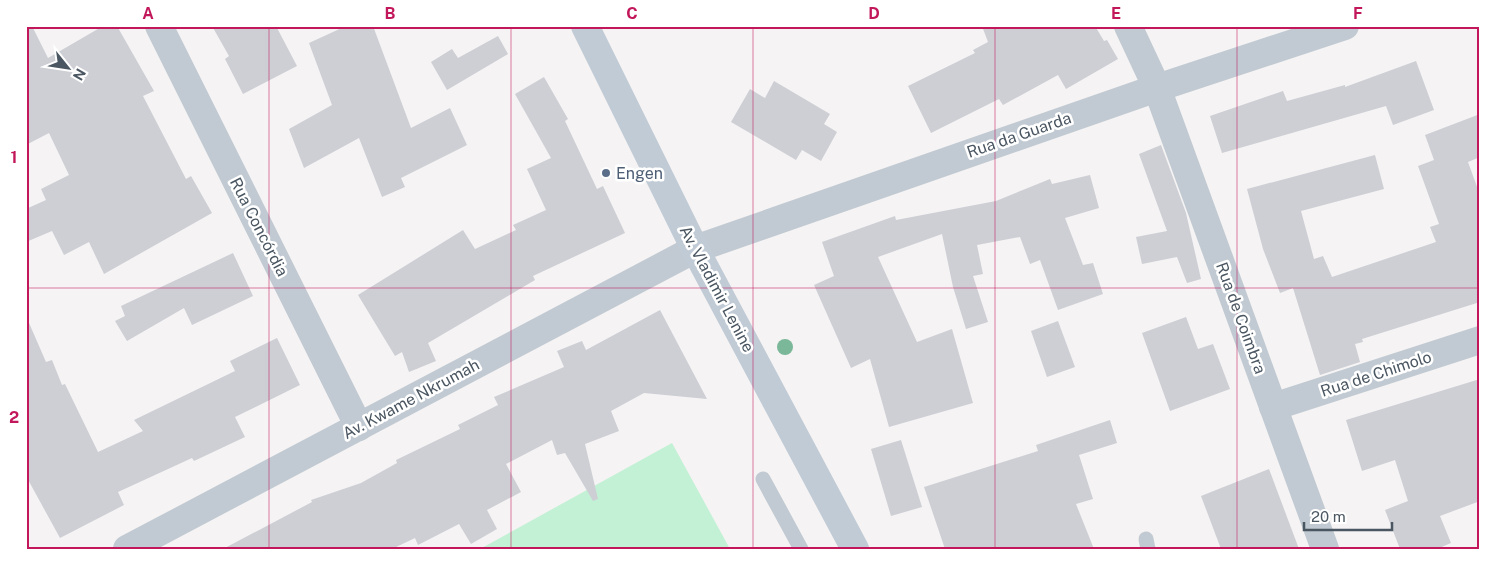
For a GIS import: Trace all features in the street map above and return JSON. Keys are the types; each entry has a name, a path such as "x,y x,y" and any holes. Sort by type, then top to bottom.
{"main road":[{"name":"Av. Vladimir Lenine","path":"585,26 695,248 854,549"}],"street":[{"name":"Rua Concórdia","path":"159,26 359,427"},
{"name":"Rua de Coimbra","path":"1128,26 1156,88 1324,549"},
{"name":"Rua da Guarda","path":"695,248 1156,88 1345,26"},
{"name":"Av. Kwame Nkrumah","path":"127,549 695,248"},
{"name":"Rua de Chimolo","path":"1273,407 1480,340"}],"lane":[{"path":"763,479 801,549"}],"green space":[{"path":"672,443 730,549 480,549"}],"building":[{"path":"26,26 32,26 48,58 103,26 117,26 154,91 143,96 186,179 191,176 212,213 104,274 89,242 64,255 52,231 26,242 26,209 46,200 41,189 69,175 49,133 26,145"},
{"path":"212,26 276,26 297,66 243,94 225,59 229,56"},
{"path":"346,26 373,26 411,128 450,108 467,145 401,178 405,187 382,197 359,138 304,168 289,129 332,105 309,43"},
{"path":"982,26 1095,26 1104,41 1107,40 1118,59 1066,89 1058,75 1003,105 999,99 931,133 908,86 975,53 973,50 988,42"},
{"path":"498,36 508,54 447,90 431,62 452,49 458,58"},
{"path":"1416,61 1434,110 1393,125 1386,106 1222,153 1210,116 1283,91 1287,101 1345,85 1345,87"},
{"path":"544,77 568,119 565,121 597,189 603,186 625,233 533,276 535,280 428,343 436,361 409,372 402,352 395,356 358,295 463,230 475,249 516,230 513,225 546,210 527,169 551,158 515,94"},
{"path":"774,81 830,114 824,124 837,132 821,161 802,150 796,160 731,122 750,89 765,98"},
{"path":"1480,114 1480,157 1468,162 1480,195 1480,302 1362,339 1363,342 1355,344 1360,362 1320,375 1293,288 1280,293 1263,249 1247,189 1375,155 1384,189 1301,211 1314,259 1323,256 1332,277 1436,242 1430,227 1439,224 1418,166 1434,160 1425,135"},
{"path":"1161,145 1186,213 1201,279 1187,283 1177,257 1142,264 1136,237 1167,231 1139,154"},
{"path":"1090,175 1099,208 1065,218 1083,265 1093,263 1103,294 1058,310 1040,260 1030,264 1020,237 977,245 983,274 973,276 988,322 966,329 953,287 942,234 878,257 917,342 952,329 973,403 889,427 870,359 851,368 814,285 834,276 822,242 895,216 896,220 996,201 1050,179 1052,184"},
{"path":"233,253 253,296 192,325 184,308 127,341 115,321 125,316 121,306"},
{"path":"660,310 707,399 644,393 611,411 619,431 585,444 598,499 593,501 565,453 557,455 552,440 506,464 521,492 487,510 497,529 471,544 459,524 418,545 415,538 392,549 223,549 312,502 311,500 361,483 397,463 396,460 460,429 458,425 498,405 494,397 564,367 557,351 582,341 586,350"},
{"path":"26,316 46,362 52,360 62,385 65,384 98,452 143,431 134,420 235,371 230,361 277,338 300,385 235,417 245,437 194,461 192,458 118,492 124,505 60,538 26,476"},
{"path":"1186,317 1198,349 1213,344 1230,389 1170,411 1142,333"},
{"path":"1058,321 1075,367 1047,377 1031,331"},
{"path":"1480,379 1480,501 1440,516 1451,543 1437,549 1400,549 1385,510 1408,501 1395,460 1362,471 1346,420"},
{"path":"1110,420 1117,443 1079,455 1093,499 1076,504 1094,549 945,549 924,487 1038,451 1036,445"},
{"path":"901,440 922,507 891,516 871,449"},
{"path":"1269,469 1299,549 1221,549 1201,496"}],"place":[{"name":"Engen","path":"606,173"}]}
